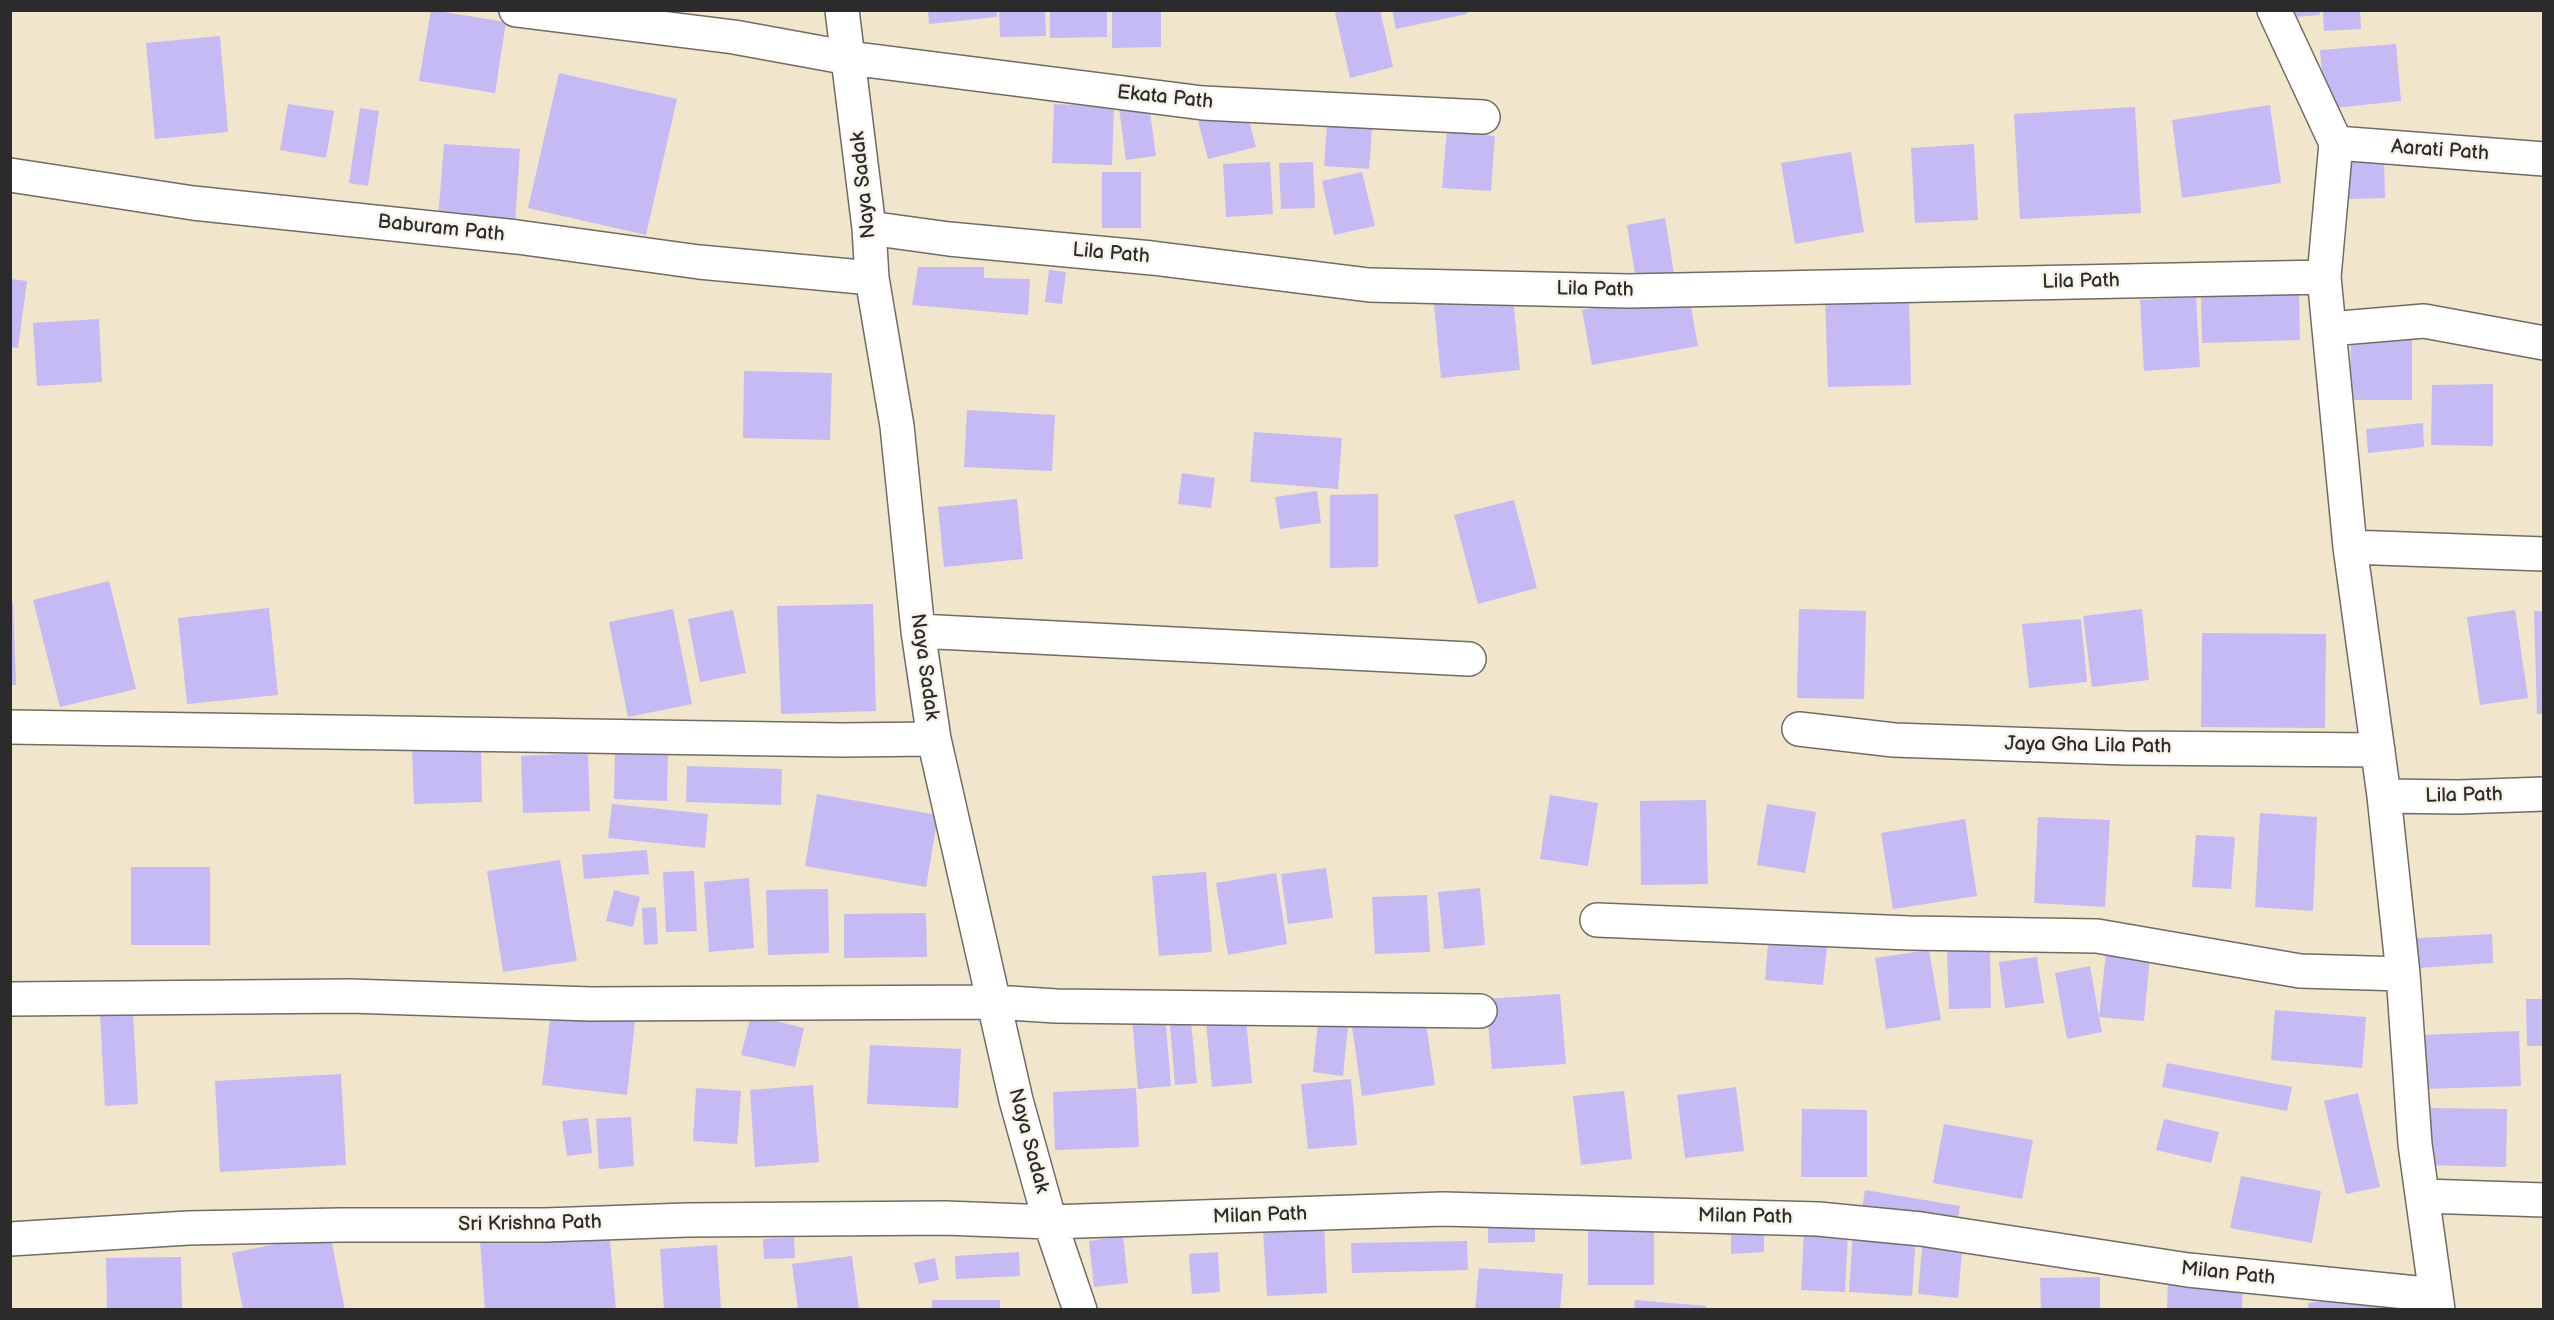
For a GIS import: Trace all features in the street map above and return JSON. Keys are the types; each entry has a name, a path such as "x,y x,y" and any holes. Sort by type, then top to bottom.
{"street":[{"name":"Ekata Path","path":"516,10 734,37 849,58 1203,103 1483,117"},
{"name":"Naya Sadak","path":"842,10 873,278 897,426 918,631 934,740 1016,1100 1050,1222 1080,1310"},
{"path":"2274,10 2336,143 2324,277 2350,547 2384,795 2403,974 2415,1144 2437,1302"},
{"name":"Aarati Path","path":"2336,143 2544,159"},
{"name":"Baburam Path","path":"10,175 193,202 505,236 699,262 873,278"},
{"name":"Lila Path","path":"869,228 949,239 1152,258 1369,285 1628,291 2324,277"},
{"path":"2329,329 2424,321 2544,343"},
{"path":"2350,547 2544,554"},
{"path":"918,631 1468,659"},
{"path":"10,727 934,740"},
{"name":"Jaya Gha Lila Path","path":"1799,729 1905,741 2126,748 2378,750"},
{"name":"Lila Path","path":"2384,795 2459,797 2544,794"},
{"path":"1597,920 1909,933 2097,936 2300,971 2403,974"},
{"path":"10,999 350,996 602,1004 994,1002 1056,1006 1480,1011"},
{"path":"2423,1196 2544,1200"},
{"name":"Milan Path","path":"1050,1222 1443,1209 1818,1219 1921,1229 2188,1270 2437,1302"},
{"name":"Sri Krishna Path","path":"10,1239 188,1228 328,1225 545,1225 687,1220 945,1218 1050,1222"}],"building":[{"path":"431,10 506,22 495,93 419,81"},
{"path":"928,10 997,10 997,17 929,24"},
{"path":"999,10 1045,10 1046,36 1000,37"},
{"path":"1050,10 1107,10 1107,37 1050,38"},
{"path":"1112,10 1161,10 1161,47 1112,48"},
{"path":"1345,10 1380,10 1393,67 1350,78 1335,13"},
{"path":"1392,10 1467,10 1467,14 1396,29"},
{"path":"2284,10 2319,10 2320,15 2285,18"},
{"path":"2323,10 2360,10 2361,29 2324,31"},
{"path":"220,36 228,132 155,139 146,43"},
{"path":"2396,44 2401,101 2325,109 2320,50"},
{"path":"559,73 677,99 646,235 528,208"},
{"path":"288,104 334,111 326,158 280,150"},
{"path":"1054,104 1114,107 1112,165 1052,163"},
{"path":"1149,105 1156,156 1126,160 1119,108"},
{"path":"2270,105 2281,183 2182,198 2172,120"},
{"path":"2135,107 2141,213 2020,219 2014,114"},
{"path":"360,108 379,111 368,186 349,183"},
{"path":"1246,109 1256,147 1208,159 1198,121"},
{"path":"1328,112 1373,115 1369,169 1324,166"},
{"path":"1447,131 1495,136 1491,191 1442,188"},
{"path":"444,144 520,149 515,223 438,218"},
{"path":"1974,144 1978,220 1915,223 1911,148"},
{"path":"1851,152 1864,232 1795,244 1781,163"},
{"path":"2348,157 2384,157 2385,198 2348,199"},
{"path":"1270,162 1273,214 1226,217 1223,164"},
{"path":"1313,162 1315,208 1281,209 1279,163"},
{"path":"1102,172 1141,172 1141,228 1102,228"},
{"path":"1362,172 1375,226 1334,235 1322,181"},
{"path":"1665,218 1674,274 1636,280 1627,225"},
{"path":"918,267 984,267 984,278 1030,279 1028,315 912,305"},
{"path":"1049,270 1066,272 1062,304 1045,302"},
{"path":"10,279 27,281 18,348 10,347"},
{"path":"1688,291 1698,346 1592,365 1582,310"},
{"path":"2299,293 2300,340 2202,343 2201,296"},
{"path":"1909,294 1911,385 1828,387 1825,297"},
{"path":"1513,297 1520,370 1441,378 1434,304"},
{"path":"2196,297 2200,367 2144,371 2140,300"},
{"path":"99,319 102,382 37,386 33,323"},
{"path":"2412,335 2412,400 2350,400 2351,336"},
{"path":"744,371 832,373 830,440 743,438"},
{"path":"2493,384 2493,446 2431,445 2432,385"},
{"path":"967,410 1055,415 1052,471 964,467"},
{"path":"2423,423 2424,447 2368,453 2366,429"},
{"path":"1254,432 1342,438 1338,489 1250,482"},
{"path":"1182,473 1215,478 1211,508 1178,504"},
{"path":"1317,491 1321,523 1280,529 1275,497"},
{"path":"1378,494 1378,567 1330,568 1330,495"},
{"path":"1017,499 1023,559 944,567 938,507"},
{"path":"1514,500 1537,588 1478,604 1454,515"},
{"path":"109,581 136,689 60,707 33,600"},
{"path":"10,603 13,603 16,685 10,685"},
{"path":"873,604 876,711 781,714 777,606"},
{"path":"269,608 278,695 187,704 178,618"},
{"path":"673,609 692,704 628,717 609,622"},
{"path":"1799,609 1866,611 1864,699 1797,698"},
{"path":"2142,609 2149,680 2092,687 2083,616"},
{"path":"733,610 746,673 700,682 688,619"},
{"path":"2515,610 2528,698 2480,705 2467,617"},
{"path":"2534,611 2544,611 2544,714 2537,714"},
{"path":"2081,619 2087,682 2029,688 2022,624"},
{"path":"2202,633 2326,634 2325,728 2201,727"},
{"path":"481,747 482,802 414,804 412,749"},
{"path":"615,750 668,751 667,801 614,799"},
{"path":"588,753 590,811 523,813 521,756"},
{"path":"687,766 782,769 781,805 686,802"},
{"path":"817,794 938,815 926,887 805,866"},
{"path":"1550,795 1598,803 1588,866 1540,859"},
{"path":"1706,800 1708,884 1641,885 1640,801"},
{"path":"612,804 708,814 705,848 608,838"},
{"path":"1767,804 1816,812 1805,873 1757,865"},
{"path":"2260,813 2317,817 2313,911 2255,907"},
{"path":"2038,817 2110,820 2105,907 2034,903"},
{"path":"1965,819 1977,896 1893,909 1881,833"},
{"path":"2196,835 2235,837 2231,889 2192,887"},
{"path":"647,850 649,874 584,879 582,855"},
{"path":"560,860 577,961 503,972 487,871"},
{"path":"131,867 210,867 210,945 131,945"},
{"path":"1326,868 1333,918 1288,924 1281,874"},
{"path":"694,871 697,931 666,932 663,872"},
{"path":"1206,872 1212,952 1159,956 1152,876"},
{"path":"1276,873 1287,944 1228,955 1216,883"},
{"path":"749,878 754,948 709,952 704,882"},
{"path":"1480,888 1485,945 1444,949 1438,892"},
{"path":"828,889 829,953 768,955 766,890"},
{"path":"614,890 640,897 633,927 606,921"},
{"path":"1427,895 1430,952 1375,954 1372,897"},
{"path":"656,907 658,944 644,945 642,908"},
{"path":"926,913 927,957 844,958 844,914"},
{"path":"1769,932 1828,937 1823,985 1765,980"},
{"path":"2492,934 2493,963 2403,969 2402,939"},
{"path":"1990,947 1991,1008 1949,1009 1947,948"},
{"path":"1929,950 1941,1020 1886,1029 1875,958"},
{"path":"2106,953 2150,957 2144,1021 2099,1017"},
{"path":"2037,957 2044,1003 2005,1008 1999,962"},
{"path":"2090,966 2102,1032 2067,1039 2055,973"},
{"path":"1560,994 1566,1064 1492,1069 1486,999"},
{"path":"2526,999 2544,999 2544,1046 2527,1046"},
{"path":"2275,1010 2366,1017 2362,1068 2271,1060"},
{"path":"133,1011 138,1104 105,1106 100,1013"},
{"path":"551,1012 635,1022 627,1095 542,1085"},
{"path":"1190,1012 1197,1083 1175,1085 1169,1013"},
{"path":"751,1015 804,1028 795,1067 741,1055"},
{"path":"1165,1015 1171,1086 1138,1089 1132,1017"},
{"path":"1425,1016 1435,1085 1362,1096 1352,1027"},
{"path":"1246,1019 1252,1083 1212,1087 1206,1022"},
{"path":"1318,1023 1348,1026 1343,1076 1313,1072"},
{"path":"2519,1031 2521,1086 2424,1089 2422,1035"},
{"path":"870,1045 961,1049 958,1108 867,1104"},
{"path":"2167,1063 2292,1087 2287,1111 2162,1087"},
{"path":"341,1074 346,1165 220,1172 215,1081"},
{"path":"1351,1079 1357,1145 1308,1149 1301,1084"},
{"path":"813,1085 819,1162 755,1167 750,1090"},
{"path":"1736,1087 1744,1151 1685,1158 1677,1095"},
{"path":"696,1088 741,1091 737,1144 693,1141"},
{"path":"1136,1088 1139,1147 1055,1150 1053,1092"},
{"path":"1624,1091 1632,1159 1581,1165 1573,1096"},
{"path":"2358,1093 2380,1187 2346,1194 2324,1101"},
{"path":"2423,1108 2507,1109 2506,1167 2422,1165"},
{"path":"1802,1109 1867,1110 1867,1177 1801,1177"},
{"path":"631,1117 634,1166 599,1169 596,1119"},
{"path":"588,1118 592,1153 567,1156 562,1121"},
{"path":"2164,1119 2219,1132 2211,1163 2156,1150"},
{"path":"1944,1124 2033,1140 2022,1199 1933,1183"},
{"path":"2241,1176 2321,1191 2312,1243 2230,1228"},
{"path":"1865,1190 1960,1206 1957,1224 1862,1208"},
{"path":"1535,1221 1535,1242 1488,1243 1488,1222"},
{"path":"1588,1224 1654,1224 1654,1285 1588,1285"},
{"path":"1324,1226 1327,1293 1267,1296 1263,1230"},
{"path":"1764,1229 1764,1252 1731,1254 1731,1230"},
{"path":"609,1230 616,1310 485,1310 480,1241"},
{"path":"1804,1231 1848,1233 1845,1292 1801,1290"},
{"path":"1853,1231 1916,1235 1912,1296 1849,1292"},
{"path":"330,1233 345,1310 243,1310 232,1253"},
{"path":"1123,1236 1128,1283 1094,1287 1089,1241"},
{"path":"794,1237 795,1258 764,1259 763,1239"},
{"path":"1923,1237 1963,1240 1958,1298 1918,1294"},
{"path":"1467,1241 1468,1270 1352,1273 1351,1243"},
{"path":"717,1245 721,1310 664,1310 660,1249"},
{"path":"1019,1252 1020,1276 956,1279 955,1256"},
{"path":"1218,1252 1220,1292 1192,1294 1189,1254"},
{"path":"852,1256 859,1310 798,1310 792,1264"},
{"path":"181,1257 182,1310 107,1310 106,1258"},
{"path":"935,1258 939,1280 919,1284 914,1263"},
{"path":"1479,1268 1563,1274 1560,1310 1475,1310"},
{"path":"2100,1277 2100,1310 2041,1310 2040,1278"},
{"path":"2168,1279 2243,1279 2242,1310 2167,1310"},
{"path":"2387,1293 2389,1310 2309,1310 2308,1303"},
{"path":"932,1300 1000,1300 1000,1310 932,1310"},
{"path":"1635,1300 1706,1306 1706,1310 1634,1310"}]}
